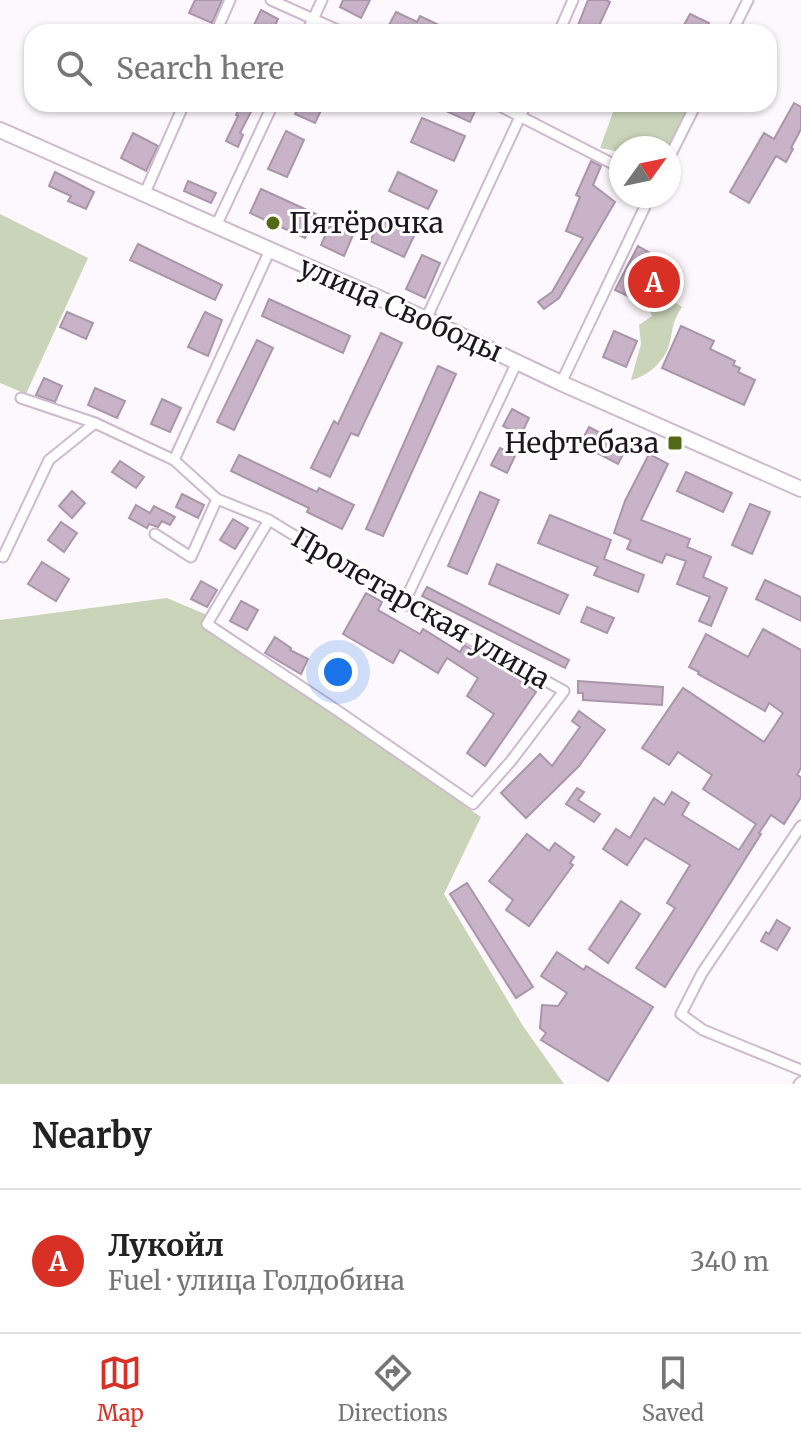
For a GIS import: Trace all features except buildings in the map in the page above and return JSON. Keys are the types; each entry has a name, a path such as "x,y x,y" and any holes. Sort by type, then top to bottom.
{"main road":[{"name":"улица Свободы","path":"0,130 801,489"}],"street":[{"path":"220,24 230,0"},
{"path":"271,0 325,24"},
{"path":"311,24 322,0"},
{"path":"562,24 573,0"},
{"path":"736,24 748,0"},
{"path":"144,195 180,112"},
{"path":"216,226 269,112"},
{"path":"514,112 609,162"},
{"path":"426,319 522,112"},
{"path":"680,136 692,112"},
{"path":"561,383 644,208"},
{"path":"174,460 270,250"},
{"path":"404,603 517,362"},
{"name":"Пролетарская улица","path":"21,398 95,423 174,460 217,499 269,520 404,603 564,691 511,761 473,804 207,624 269,520"},
{"path":"3,557 49,460 95,423"},
{"path":"155,534 191,557 217,499"},
{"path":"801,826 702,973 681,1014 703,1030 801,1070"}],"green space":[{"path":"613,112 687,112 675,136 609,136 609,150 600,148"},
{"path":"0,214 88,258 26,394 0,383"},
{"path":"661,293 682,307 674,322 669,345 664,357 654,367 643,376 631,380 641,344 639,325 652,316 646,301 654,294"},
{"path":"167,598 207,615 206,629 481,817 444,894 523,1026 564,1084 0,1084 0,620"}],"place":[{"name":"Пятёрочка","path":"273,223"},
{"name":"Лукойл","path":"654,282"},
{"name":"Нефтебаза","path":"675,443"}]}
